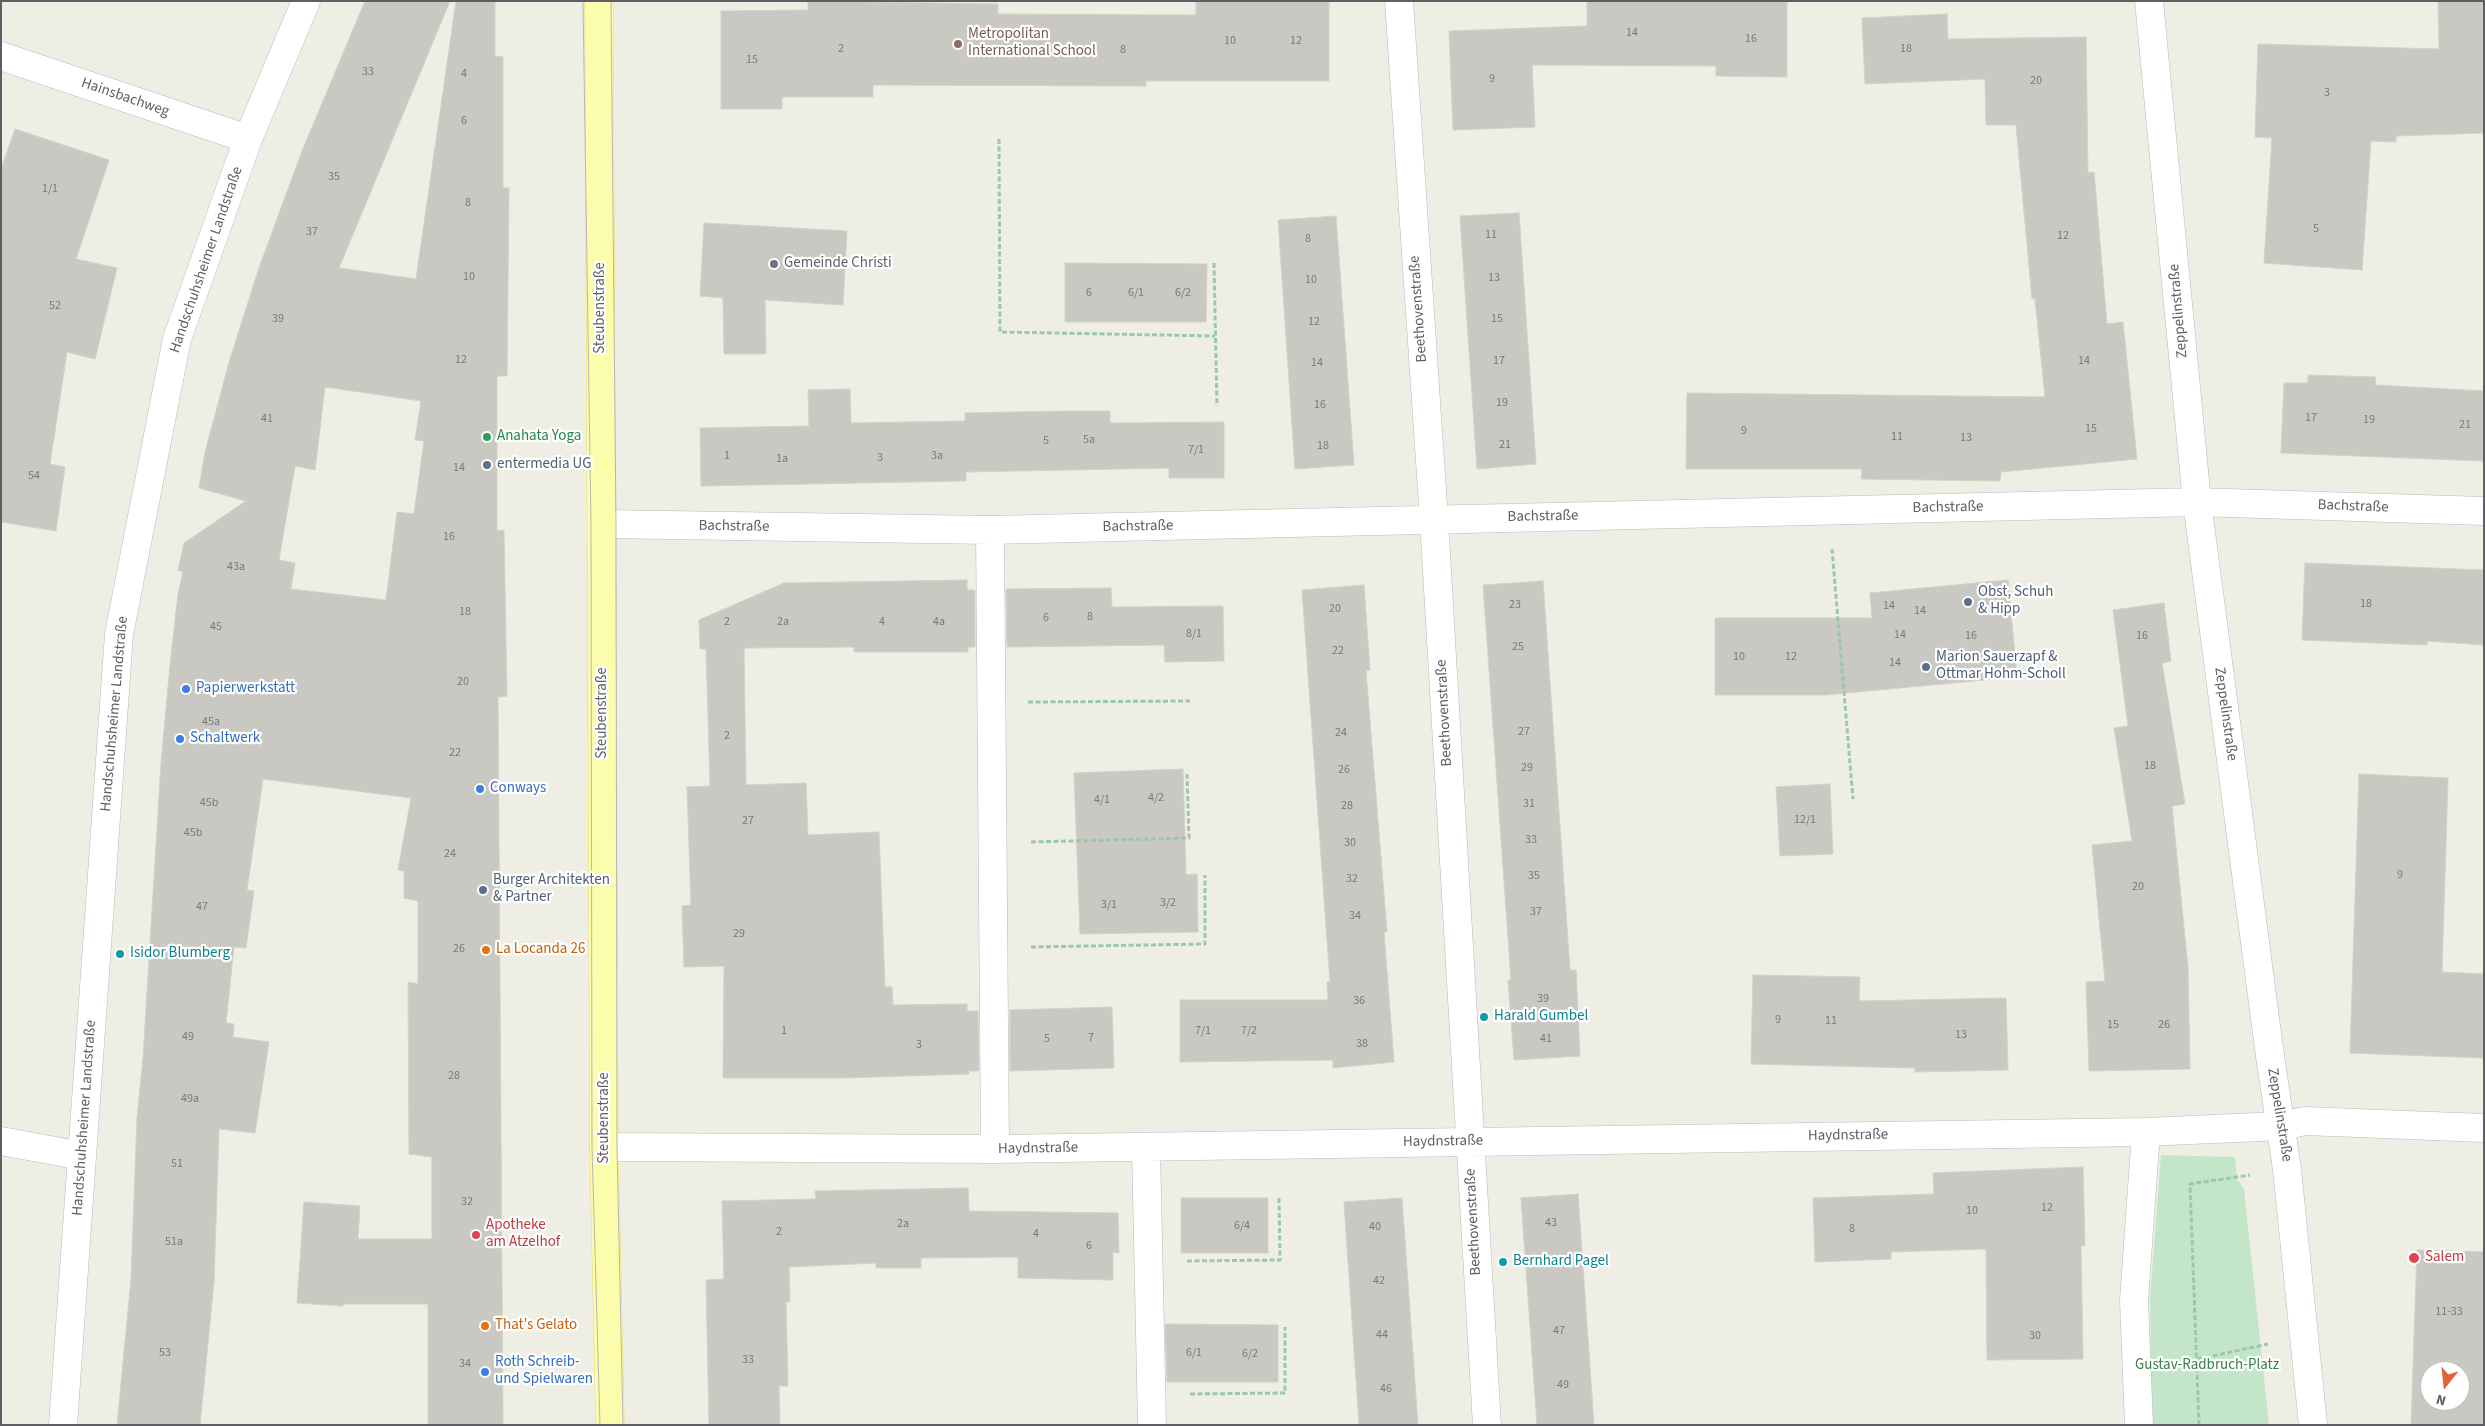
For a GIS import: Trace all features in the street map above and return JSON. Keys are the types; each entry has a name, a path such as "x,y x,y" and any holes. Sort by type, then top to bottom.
{"main road":[{"name":"Steubenstraße","path":"599,1 603,524 604,1147 610,1425"}],"street":[{"name":"Handschuhsheimer Landstraße","path":"63,1425 119,634 177,339 248,139 306,1"},
{"name":"Beethovenstraße","path":"1399,1 1434,520 1487,1425"},
{"name":"Zeppelinstraße","path":"2149,1 2197,502 2270,1056 2287,1169 2313,1425"},
{"name":"Hainsbachweg","path":"1,56 248,139"},
{"name":"Bachstraße","path":"603,524 990,530 2197,502 2484,512"},
{"path":"990,530 992,843 995,947 995,1150"},
{"name":"Haydnstraße","path":"604,1147 995,1150 2146,1132 2281,1126 2305,1121 2484,1128"},
{"path":"2139,1425 2134,1300 2146,1132"},
{"path":"1,1141 82,1156"},
{"path":"1146,1147 1152,1425"}],"path":[{"path":"999,139 1000,332 1215,336"},
{"path":"1214,263 1217,406"},
{"path":"1829,511 1853,799"},
{"path":"991,702 1190,701"},
{"path":"992,843 1189,838 1187,774"},
{"path":"995,947 1205,944 1204,875"},
{"path":"2199,1425 2190,1184 2287,1169"},
{"path":"1149,1261 1280,1260 1278,1197"},
{"path":"1152,1394 1285,1393 1285,1327"},
{"path":"2198,1359 2303,1337"}],"green space":[{"name":"Gustav-Radbruch-Platz","path":"2161,1155 2235,1157 2237,1179 2244,1189 2269,1425 2152,1425 2150,1299"}],"building":[{"path":"365,1 450,1 339,268 416,279 456,1 495,1 495,56 503,57 503,188 509,188 507,376 497,376 497,531 504,530 507,696 498,697 503,1425 428,1425 428,1304 343,1304 343,1306 297,1303 304,1202 360,1206 358,1239 432,1239 432,1157 409,1154 408,982 418,984 418,901 404,898 404,871 398,870 411,798 263,779 247,890 254,891 246,948 234,947 226,1023 234,1024 233,1037 269,1042 255,1133 219,1129 214,1282 200,1425 117,1425 131,1279 137,1118 143,1058 161,763 178,594 183,572 178,570 184,543 246,501 199,488 205,452 230,359 259,268 302,151","holes":["325,387 421,401 415,440 424,441 414,514 397,512 386,600 291,589 295,563 279,560 295,466 315,470"]},
{"path":"808,1 998,4 998,14 1196,15 1196,1 1329,1 1329,81 1146,81 1146,86 873,85 873,97 782,97 782,109 721,109 721,11 808,10"},
{"path":"1587,1 1787,1 1787,77 1716,76 1716,66 1532,65 1535,127 1453,130 1449,31 1587,26"},
{"path":"2438,1 2484,1 2484,133 2396,136 2396,142 2371,141 2362,270 2264,263 2272,138 2255,137 2258,44 2439,49"},
{"path":"1947,14 1948,39 2086,37 2088,173 2094,172 2107,324 2123,322 2137,459 2001,472 2000,481 1861,479 1862,469 1686,469 1687,393 2045,397 2035,299 2032,299 2016,125 1986,125 1985,79 1865,84 1862,18"},
{"path":"15,129 109,160 76,259 117,268 95,359 67,352 50,464 65,467 56,531 1,522 1,169"},
{"path":"1519,213 1536,464 1477,469 1460,216"},
{"path":"1336,216 1354,465 1295,469 1278,220"},
{"name":"Gemeinde Christi","path":"704,223 847,231 843,305 765,300 766,354 724,354 723,298 700,296"},
{"path":"1065,263 1207,264 1206,322 1065,322"},
{"path":"2308,375 2376,377 2375,385 2484,391 2484,461 2281,453 2284,383 2308,383"},
{"path":"850,389 851,423 965,421 965,413 1067,411 1110,411 1110,423 1224,422 1224,478 1169,478 1169,468 966,472 966,481 701,486 700,428 809,426 808,390"},
{"path":"2305,563 2484,570 2484,645 2427,641 2427,645 2302,640"},
{"path":"967,580 967,590 975,590 975,647 968,647 968,652 854,652 854,647 744,648 746,785 806,783 808,835 879,832 885,987 892,987 893,1005 967,1004 967,1011 978,1011 979,1071 969,1071 969,1074 841,1078 723,1078 724,966 684,967 682,906 691,905 687,787 710,786 706,649 700,649 699,620 784,583"},
{"path":"2008,580 2017,677 1825,695 1715,695 1715,618 1872,618 1870,593"},
{"path":"1543,581 1570,970 1576,970 1580,1056 1514,1060 1508,980 1511,980 1483,585"},
{"path":"1364,585 1370,670 1366,671 1387,932 1384,932 1394,1062 1333,1068 1333,1060 1180,1062 1180,1000 1328,1000 1327,982 1330,982 1302,590"},
{"path":"1111,588 1112,607 1223,606 1224,661 1165,662 1164,645 1007,647 1006,589"},
{"path":"2164,603 2171,661 2162,663 2185,804 2172,806 2188,968 2190,1069 2089,1071 2086,982 2105,981 2092,845 2132,841 2114,728 2128,726 2113,610"},
{"path":"1183,769 1186,875 1197,874 1198,932 1080,934 1074,773"},
{"path":"2359,774 2448,778 2442,972 2484,974 2484,1058 2350,1053"},
{"path":"1830,784 1833,854 1780,856 1776,787"},
{"path":"1753,975 1860,977 1859,1001 2006,998 2008,1070 1915,1072 1915,1068 1751,1064"},
{"path":"1112,1007 1114,1068 1010,1071 1010,1010"},
{"path":"2083,1167 2085,1246 2081,1246 2083,1359 1987,1360 1986,1249 1891,1252 1891,1259 1815,1262 1813,1198 1934,1194 1933,1173"},
{"path":"968,1188 969,1211 1118,1213 1119,1253 1113,1252 1113,1280 1018,1278 1018,1257 921,1258 921,1268 876,1268 876,1263 789,1267 790,1302 786,1302 788,1386 779,1386 780,1425 709,1425 706,1280 724,1279 722,1201 816,1199 815,1191"},
{"path":"1578,1194 1594,1425 1537,1425 1521,1198"},
{"path":"1181,1198 1268,1198 1268,1253 1181,1253"},
{"path":"1402,1198 1418,1425 1359,1425 1344,1202"},
{"path":"2417,1250 2484,1252 2484,1425 2411,1425"},
{"path":"1165,1324 1278,1325 1278,1382 1167,1382"}],"tram line":[{"path":"583,1 591,526 592,1147 600,1425"},
{"path":"611,1 616,525 617,1147 623,1425"}],"place":[{"name":"Metropolitan International School","path":"958,44"},
{"name":"Gemeinde Christi","path":"774,264"},
{"name":"Anahata Yoga","path":"487,437"},
{"name":"entermedia UG","path":"487,465"},
{"name":"Obst, Schuh & Hipp","path":"1968,602"},
{"name":"Marion Sauerzapf & Ottmar Hohm-Scholl","path":"1926,667"},
{"name":"Papierwerkstatt","path":"186,689"},
{"name":"Schaltwerk","path":"180,739"},
{"name":"Conways","path":"480,789"},
{"name":"Burger Architekten & Partner","path":"483,890"},
{"name":"La Locanda 26","path":"486,950"},
{"name":"Isidor Blumberg","path":"120,954"},
{"name":"Harald Gumbel","path":"1484,1017"},
{"name":"Apotheke am Atzelhof","path":"476,1235"},
{"name":"Salem","path":"2414,1258"},
{"name":"Bernhard Pagel","path":"1503,1262"},
{"name":"That's Gelato","path":"485,1326"},
{"name":"Roth Schreib- und Spielwaren","path":"485,1372"}]}
